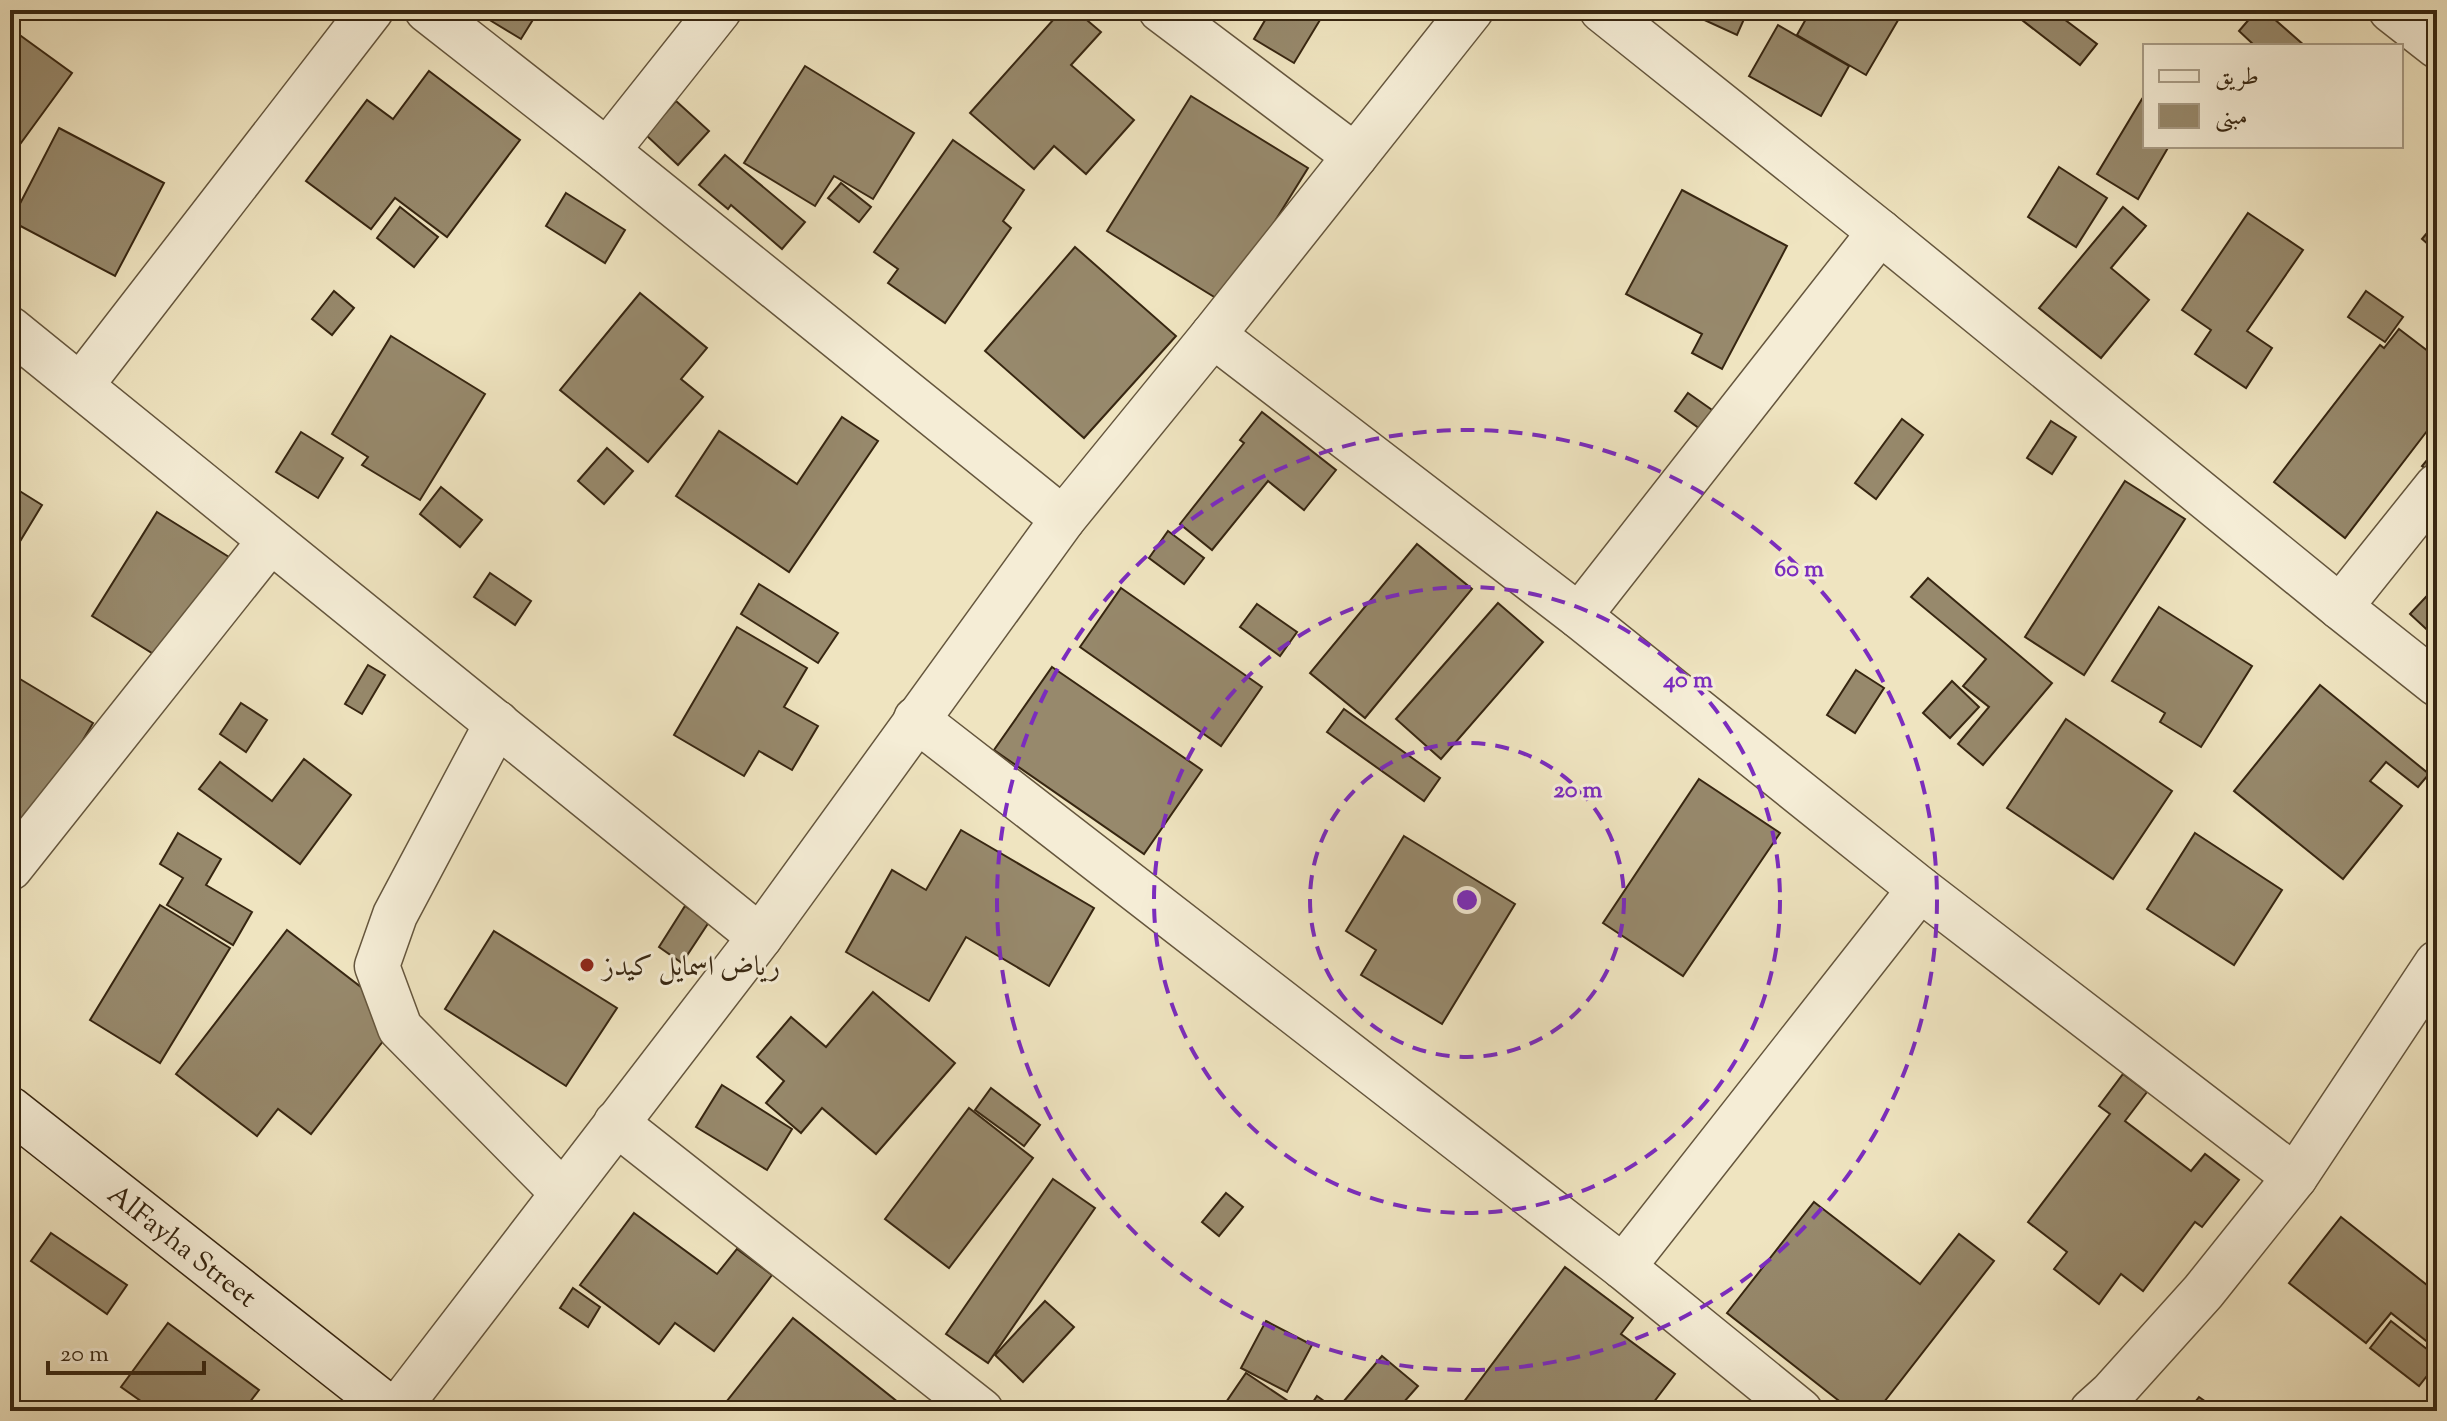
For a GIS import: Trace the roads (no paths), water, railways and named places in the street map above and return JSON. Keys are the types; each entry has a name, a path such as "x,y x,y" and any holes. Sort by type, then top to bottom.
{"street":[{"path":"81,385 371,10"},
{"path":"427,10 1063,519"},
{"path":"607,151 719,10"},
{"path":"1161,10 1355,156"},
{"path":"395,1411 760,937 1063,519 1471,10"},
{"path":"1602,10 2437,684"},
{"path":"2391,10 2437,46"},
{"path":"1579,616 1880,232"},
{"path":"10,329 760,937"},
{"path":"1213,335 1579,616 1920,889 2295,1177"},
{"path":"2340,607 2437,486"},
{"path":"10,868 270,541"},
{"path":"916,719 1623,1267 1800,1411"},
{"path":"497,723 395,915 377,966 400,1028 563,1193"},
{"path":"1623,1267 1920,889"},
{"path":"2113,1405 2295,1177 2437,963"},
{"name":"AlFayha Street","path":"10,1109 395,1411"},
{"path":"616,1123 981,1411"}],"place":[{"name":"رياض اسمايل كيدز","path":"587,965"}]}
